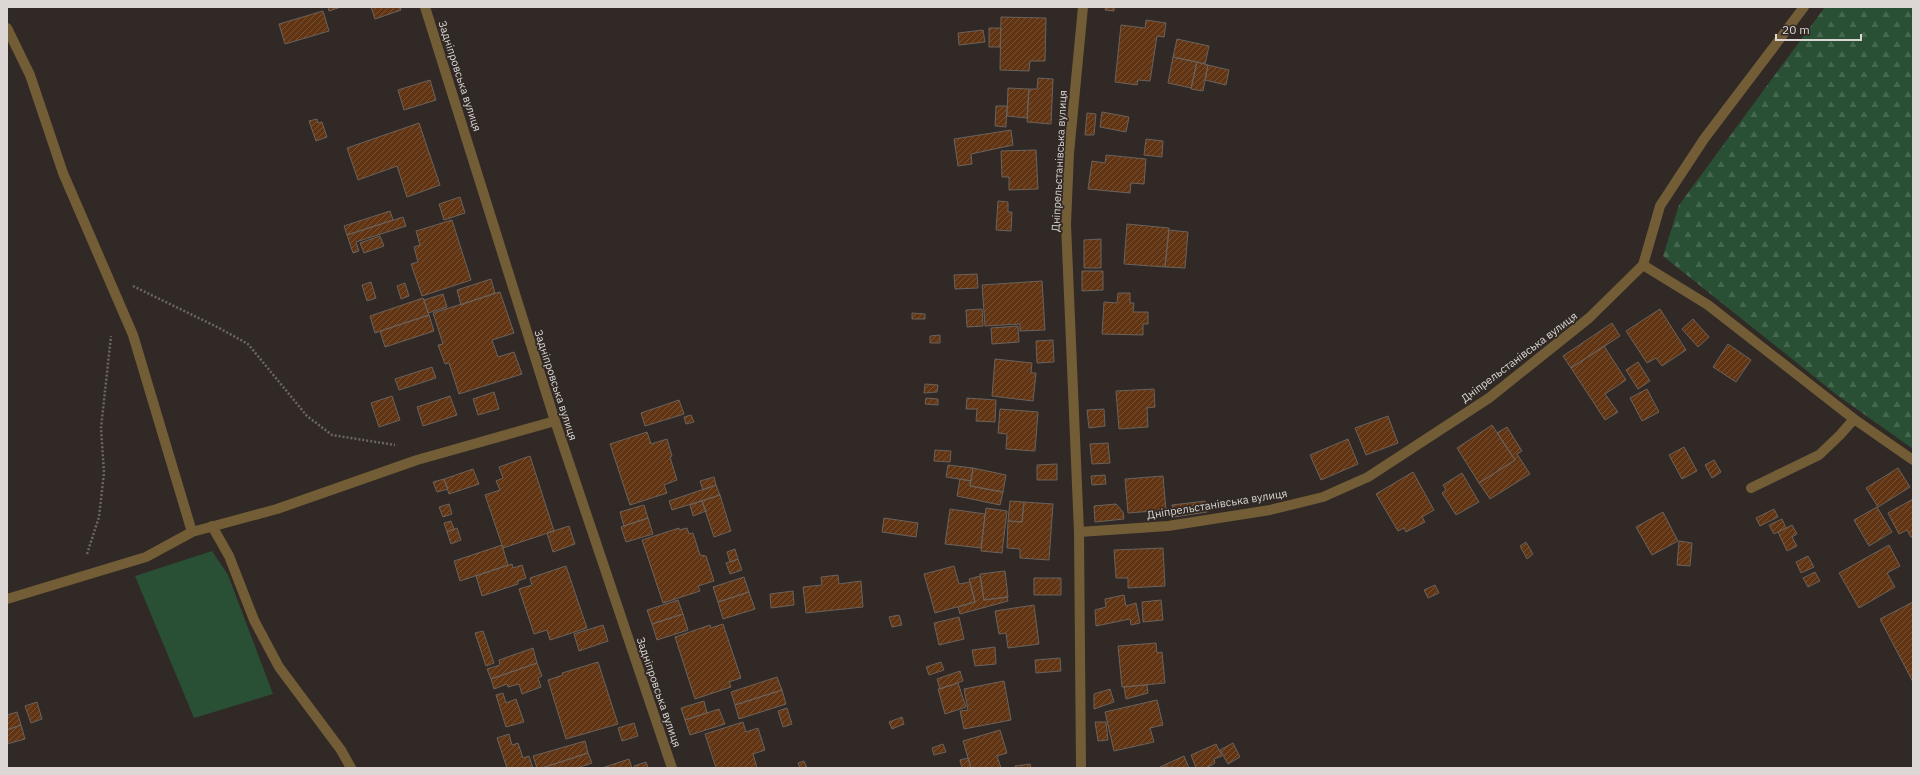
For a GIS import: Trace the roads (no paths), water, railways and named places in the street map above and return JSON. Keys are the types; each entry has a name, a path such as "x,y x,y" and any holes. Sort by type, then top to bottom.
{"street":[{"name":"Задніпровська вулиця","path":"425,7 555,421 672,768"},
{"name":"Дніпрельстанівська вулиця","path":"1081,768 1079,532 1066,224 1069,153 1083,7"},
{"path":"1804,7 1704,139 1660,206 1643,265 1708,305 1854,419 1913,460"},
{"path":"7,28 30,75 63,173 133,335 192,532"},
{"name":"Дніпрельстанівська вулиця","path":"1079,532 1168,526 1270,510 1323,497 1368,477 1490,398 1590,318 1643,265"},
{"path":"1751,488 1819,455 1854,419"},
{"path":"7,599 146,557 192,532 277,509 417,460 555,421"},
{"path":"212,526 229,556 254,620 279,667 341,750 350,768"}]}
